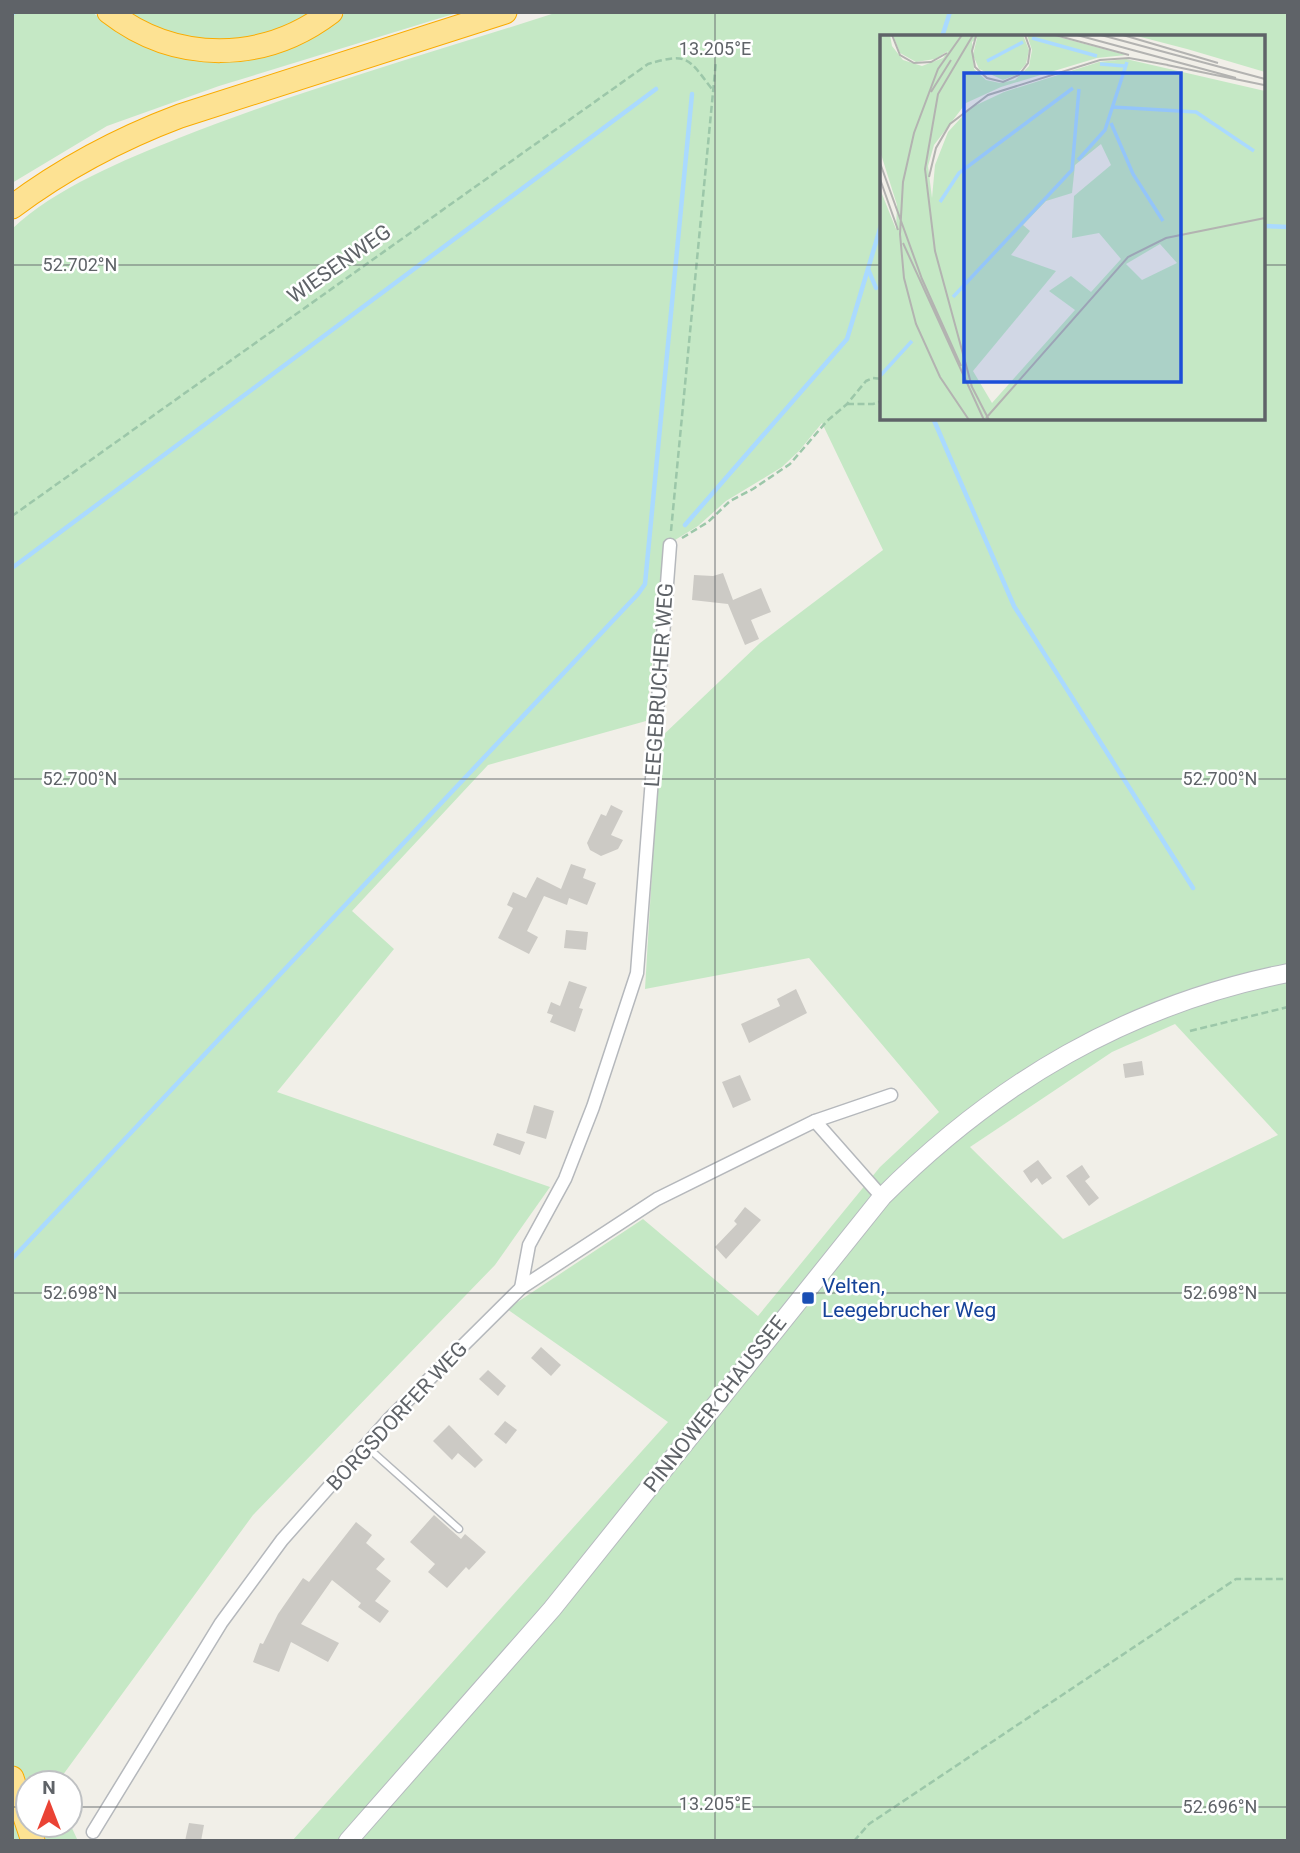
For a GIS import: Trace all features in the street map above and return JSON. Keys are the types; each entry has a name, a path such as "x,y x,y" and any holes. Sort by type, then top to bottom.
{"highway":[{"path":"109,12 129,26 161,41 217,52 243,50 278,42 331,12"},
{"path":"12,207 67,169 140,131 506,12"},
{"path":"12,1778 33,1841"},
{"path":"12,1816 25,1841"}],"main road":[{"name":"PINNOWER CHAUSSEE","path":"348,1841 552,1609 881,1197 936,1144 984,1106 1048,1063 1124,1024 1182,1001 1288,973"}],"street":[{"name":"LEEGEBRUCHER WEG","path":"521,1288 529,1245 570,1167 593,1107 636,973 670,545"},
{"name":"BORGSDORFER WEG","path":"93,1832 221,1623 282,1540 390,1418 521,1288 657,1199 815,1121 891,1095"},
{"path":"815,1121 881,1197"}],"lane":[{"path":"366,1446 459,1529"}],"path":[{"name":"WIESENWEG","path":"12,516 648,64 674,56 690,61 712,89"},
{"path":"670,545 716,61"},
{"path":"670,545 697,530 730,501 790,464 866,381 873,377 880,379"},
{"path":"847,404 880,402"},
{"path":"1190,1031 1288,1007"},
{"path":"853,1841 869,1824 1236,1579 1288,1579"}],"green space":[{"path":"12,12 92,12 130,40 181,57 336,22 346,12 460,12 219,86 107,126 12,183"},
{"path":"127,12 314,12 270,33 238,40 203,40 171,34"},
{"path":"558,12 1288,12 1288,1841 292,1841 668,1422 507,1309 643,1219 758,1316 880,1167 939,1112 809,958 645,989 660,738 760,643 883,550 822,423 782,467 726,501 698,526 664,550 646,721 488,765 352,911 394,949 277,1092 550,1187 495,1265 253,1515 67,1769 14,1769 14,1839 78,1841 12,1841 12,229 48,201 113,166 273,103","holes":["1175,1024 1278,1135 1063,1239 970,1147 1112,1052"]}],"building":[{"path":"723,573 733,600 761,588 771,612 751,620 759,639 745,645 728,604 692,600 694,575 713,576"},
{"path":"611,805 623,811 611,835 623,840 618,849 601,856 590,850 587,843 601,814 606,816"},
{"path":"571,864 586,869 583,878 596,883 587,905 569,898 567,905 544,896 527,931 538,937 529,954 498,938 513,908 507,905 513,892 526,898 537,877 561,889"},
{"path":"566,930 588,932 586,950 564,948"},
{"path":"569,981 587,987 579,1008 583,1009 575,1032 550,1022 553,1015 547,1013 551,1002 560,1006"},
{"path":"796,989 807,1013 749,1043 741,1024 780,1006 777,999"},
{"path":"1142,1061 1144,1075 1125,1078 1123,1064"},
{"path":"740,1075 751,1100 733,1108 722,1082"},
{"path":"534,1105 554,1111 546,1139 526,1133"},
{"path":"497,1133 525,1142 520,1155 493,1145"},
{"path":"1038,1160 1052,1178 1042,1185 1037,1178 1031,1183 1023,1171"},
{"path":"1082,1165 1090,1177 1085,1181 1099,1198 1089,1206 1066,1176"},
{"path":"745,1207 761,1220 726,1259 715,1247 737,1224 734,1221"},
{"path":"541,1347 561,1365 551,1376 531,1358"},
{"path":"488,1370 506,1386 498,1396 479,1379"},
{"path":"505,1421 517,1430 506,1444 494,1434"},
{"path":"449,1425 483,1460 475,1468 458,1453 452,1460 433,1441"},
{"path":"434,1515 461,1539 465,1534 486,1552 469,1570 466,1567 447,1588 428,1572 435,1564 410,1542"},
{"path":"356,1522 372,1535 366,1543 385,1559 376,1569 391,1581 375,1601 389,1611 380,1623 358,1607 361,1603 332,1580 301,1624 339,1643 328,1662 291,1642 279,1672 253,1662 260,1643 263,1644 278,1614 303,1578 309,1582"},
{"path":"189,1823 204,1825 201,1841 185,1841"}],"waterway":[{"path":"943,35 950,12"},
{"path":"12,568 656,89"},
{"path":"12,1259 645,584 692,94"},
{"path":"1265,226 1288,227"},
{"path":"685,525 847,339 880,229"},
{"path":"868,269 876,288"},
{"path":"934,420 1014,606 1193,888"}],"place":[{"name":"Velten, Leegebrucher Weg","path":"808,1298"}]}
